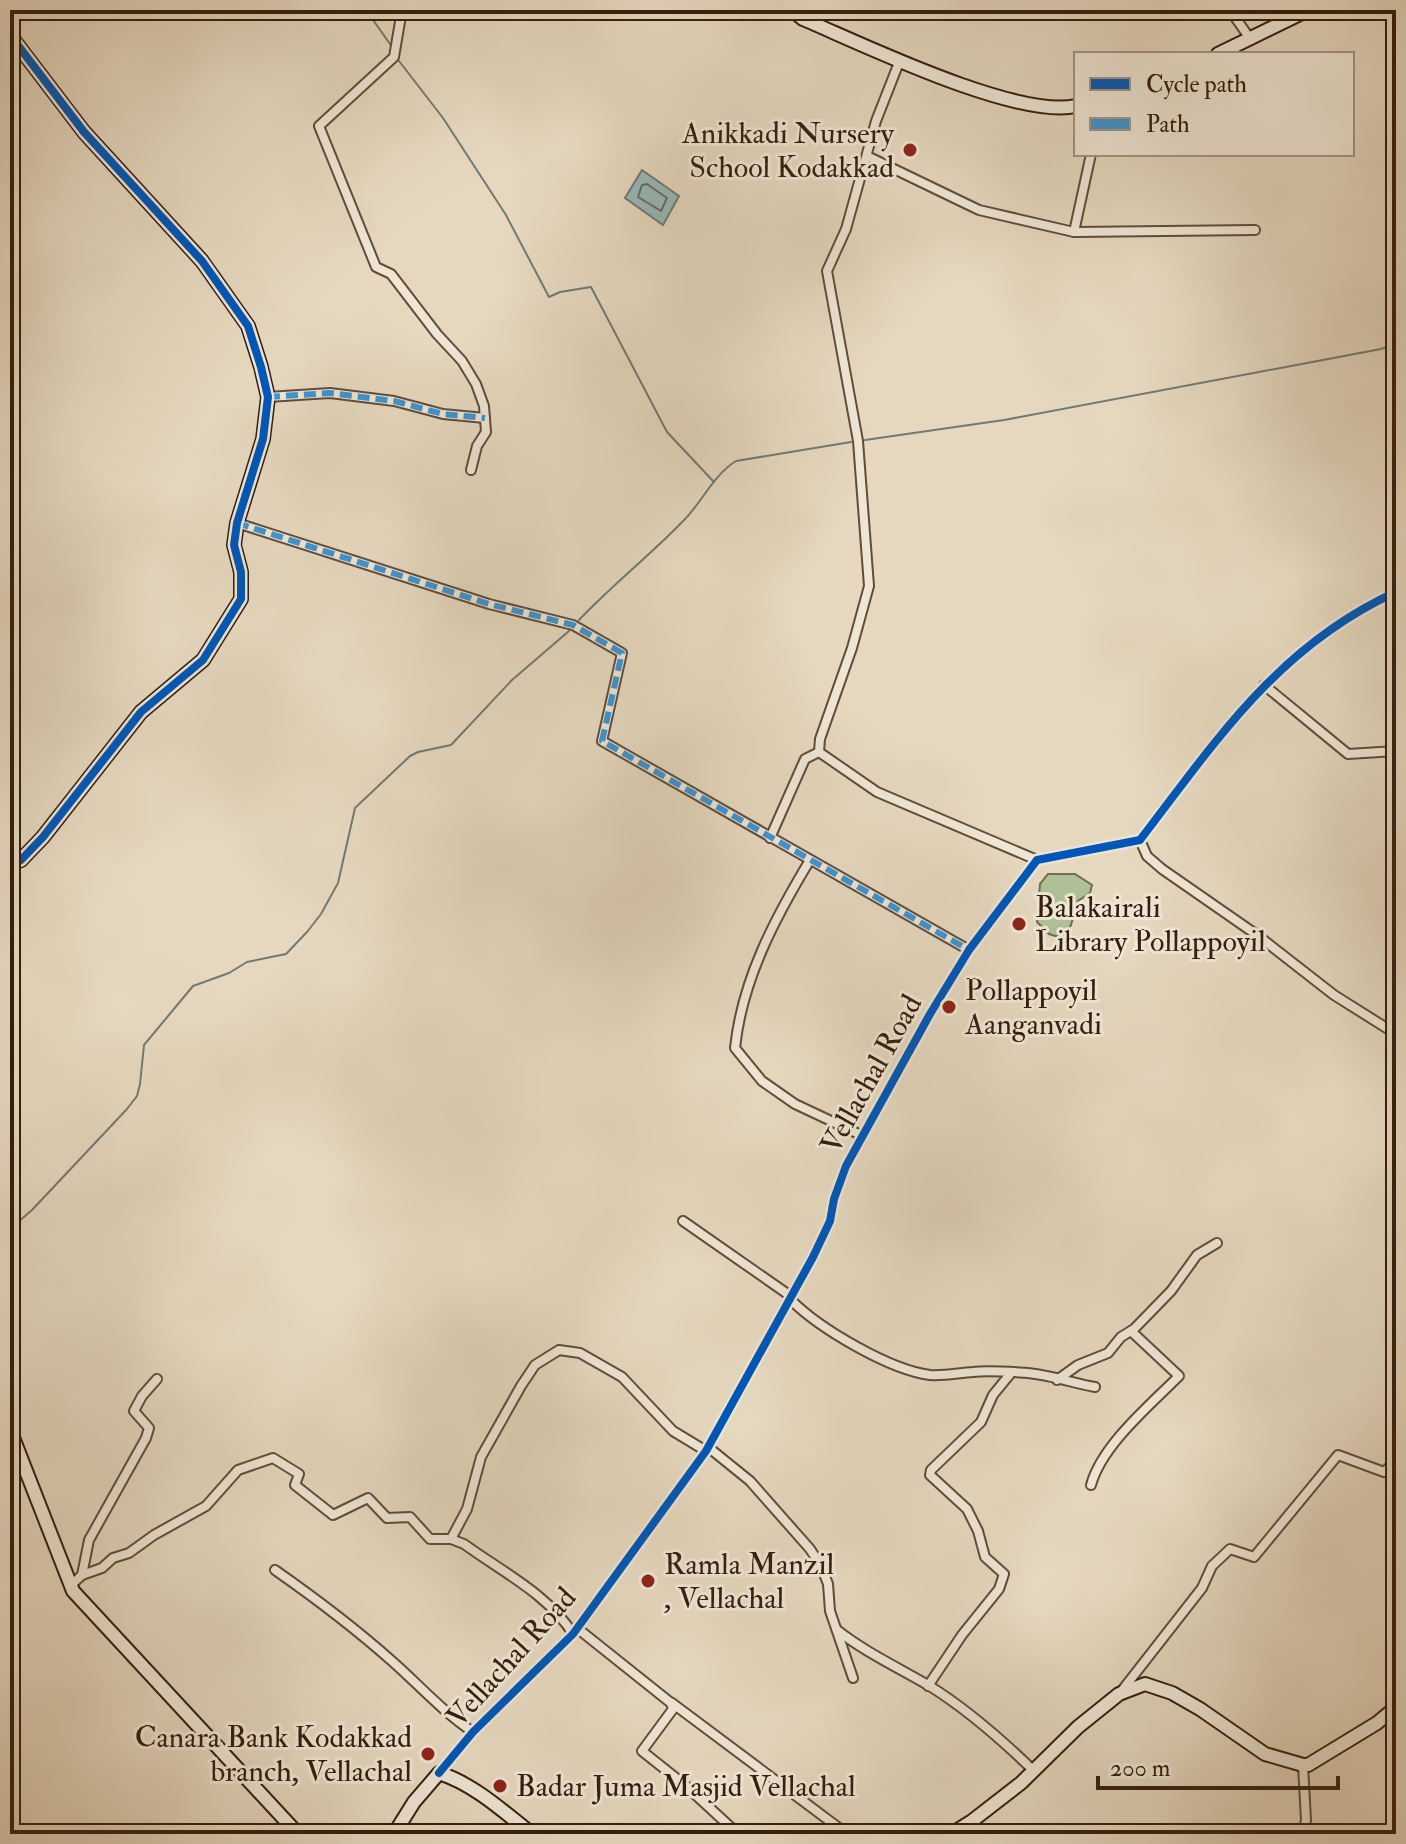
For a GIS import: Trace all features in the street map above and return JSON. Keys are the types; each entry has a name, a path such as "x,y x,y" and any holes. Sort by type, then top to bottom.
{"street":[{"path":"402,10 394,57 319,126 376,267 391,274 462,361 476,384 486,432 477,446 471,470"},
{"path":"792,10 803,19 942,77 1032,104 1074,106"},
{"path":"1230,10 1251,40"},
{"path":"1223,52 1308,10"},
{"path":"1391,10 1396,15"},
{"path":"10,35 84,132 202,261 248,326 268,397 263,439 237,523 234,545 241,572 241,599 203,660 141,712 43,837 21,860 10,865"},
{"path":"819,752 820,739 852,648 869,586 858,441 827,271 846,229 885,94 900,60"},
{"path":"867,156 979,210 1074,232 1255,230"},
{"path":"1074,232 1091,156"},
{"path":"268,397 330,393 394,401 443,414 485,418"},
{"path":"237,523 489,604 573,625 622,653 602,741 969,950"},
{"path":"819,752 877,792 1037,860 1140,840 1214,741 1264,685 1330,628 1396,592"},
{"path":"1264,685 1348,754 1396,751"},
{"path":"770,838 805,759 819,752"},
{"path":"1140,840 1147,856 1162,869 1257,935 1334,995 1396,1034"},
{"path":"810,860 750,978 738,1016 735,1048 762,1081 795,1104 863,1136"},
{"name":"Vellachal Road","path":"439,1773 473,1732 575,1631 707,1449 792,1299 830,1221 846,1166 930,1014 969,950 1037,860"},
{"path":"683,1221 792,1299 800,1309 847,1341 898,1368 932,1375 976,1371 1031,1373 1095,1387"},
{"path":"1057,1380 1078,1365 1108,1353 1171,1291 1197,1255 1217,1243"},
{"path":"1091,1485 1093,1476 1118,1439 1179,1376 1131,1331"},
{"path":"451,1539 467,1509 481,1457 535,1365 559,1350 580,1353 622,1377 673,1431 707,1449 750,1481 783,1515 821,1566 828,1584 830,1611 853,1678"},
{"path":"928,1686 962,1635 999,1589 1004,1574 985,1557 978,1531 967,1509 930,1475 931,1470 981,1422 993,1395 1011,1373"},
{"path":"82,1575 89,1540 146,1438 149,1428 134,1411 157,1379"},
{"path":"10,1430 70,1586 298,1834"},
{"path":"951,1834 1034,1771 1078,1727 1119,1694 1202,1588 1212,1566 1230,1549 1254,1557 1338,1455 1384,1472 1396,1461"},
{"path":"70,1586 82,1575 129,1553 163,1529 206,1506 238,1470 273,1458 299,1474 295,1485 333,1515 368,1498 387,1518 410,1517 430,1539 451,1539 464,1544 847,1834"},
{"path":"275,1570 356,1630 429,1693 455,1720 473,1732"},
{"path":"836,1629 861,1649 928,1686 993,1732 1034,1771"},
{"path":"1119,1694 1145,1684 1172,1693 1265,1754 1303,1765 1308,1765 1377,1723 1396,1707"},
{"path":"671,1703 673,1709 642,1751 738,1834"},
{"path":"1303,1765 1306,1820 1303,1834"},
{"path":"394,1834 414,1802 439,1773 480,1794 532,1834"}],"green space":[{"path":"1048,874 1075,874 1092,885 1090,893 1078,901 1071,925 1062,938 1049,934 1037,922 1040,884"}],"water":[{"path":"642,170 679,196 663,225 625,198"}],"waterway":[{"path":"366,10 390,44"},
{"path":"399,61 443,118 506,215 549,297 591,287 667,432 714,482"},
{"path":"865,440 1004,420 1381,349 1396,343"},
{"path":"579,620 674,530 736,461 851,442"},
{"path":"10,1224 17,1223 32,1210 137,1096 144,1045 193,986 229,973 247,962 286,954 307,932 338,883 355,808 410,756 451,745 512,680 569,631"}],"marked path":[{"path":"268,397 330,393 394,401 443,414 485,418"},
{"path":"237,523 489,604 573,625 622,653 602,741 969,950"}],"cycle path":[{"path":"10,35 84,132 202,261 248,326 268,397 263,439 237,523 234,545 241,572 241,599 203,660 141,712 43,837 21,860 10,865"},
{"path":"439,1773 473,1732 573,1634 706,1451 813,1257 830,1221 846,1166 930,1014 969,950 1037,860 1140,840 1223,732 1283,668 1354,614 1396,592"}],"place":[{"name":"Anikkadi Nursery School Kodakkad","path":"910,150"},
{"name":"Balakairali Library Pollappoyil","path":"1019,924"},
{"name":"Pollappoyil Aanganvadi","path":"949,1007"},
{"name":"Ramla Manzil , Vellachal","path":"648,1581"},
{"name":"Canara Bank Kodakkad branch, Vellachal","path":"428,1754"},
{"name":"Badar Juma Masjid Vellachal","path":"500,1786"}]}
